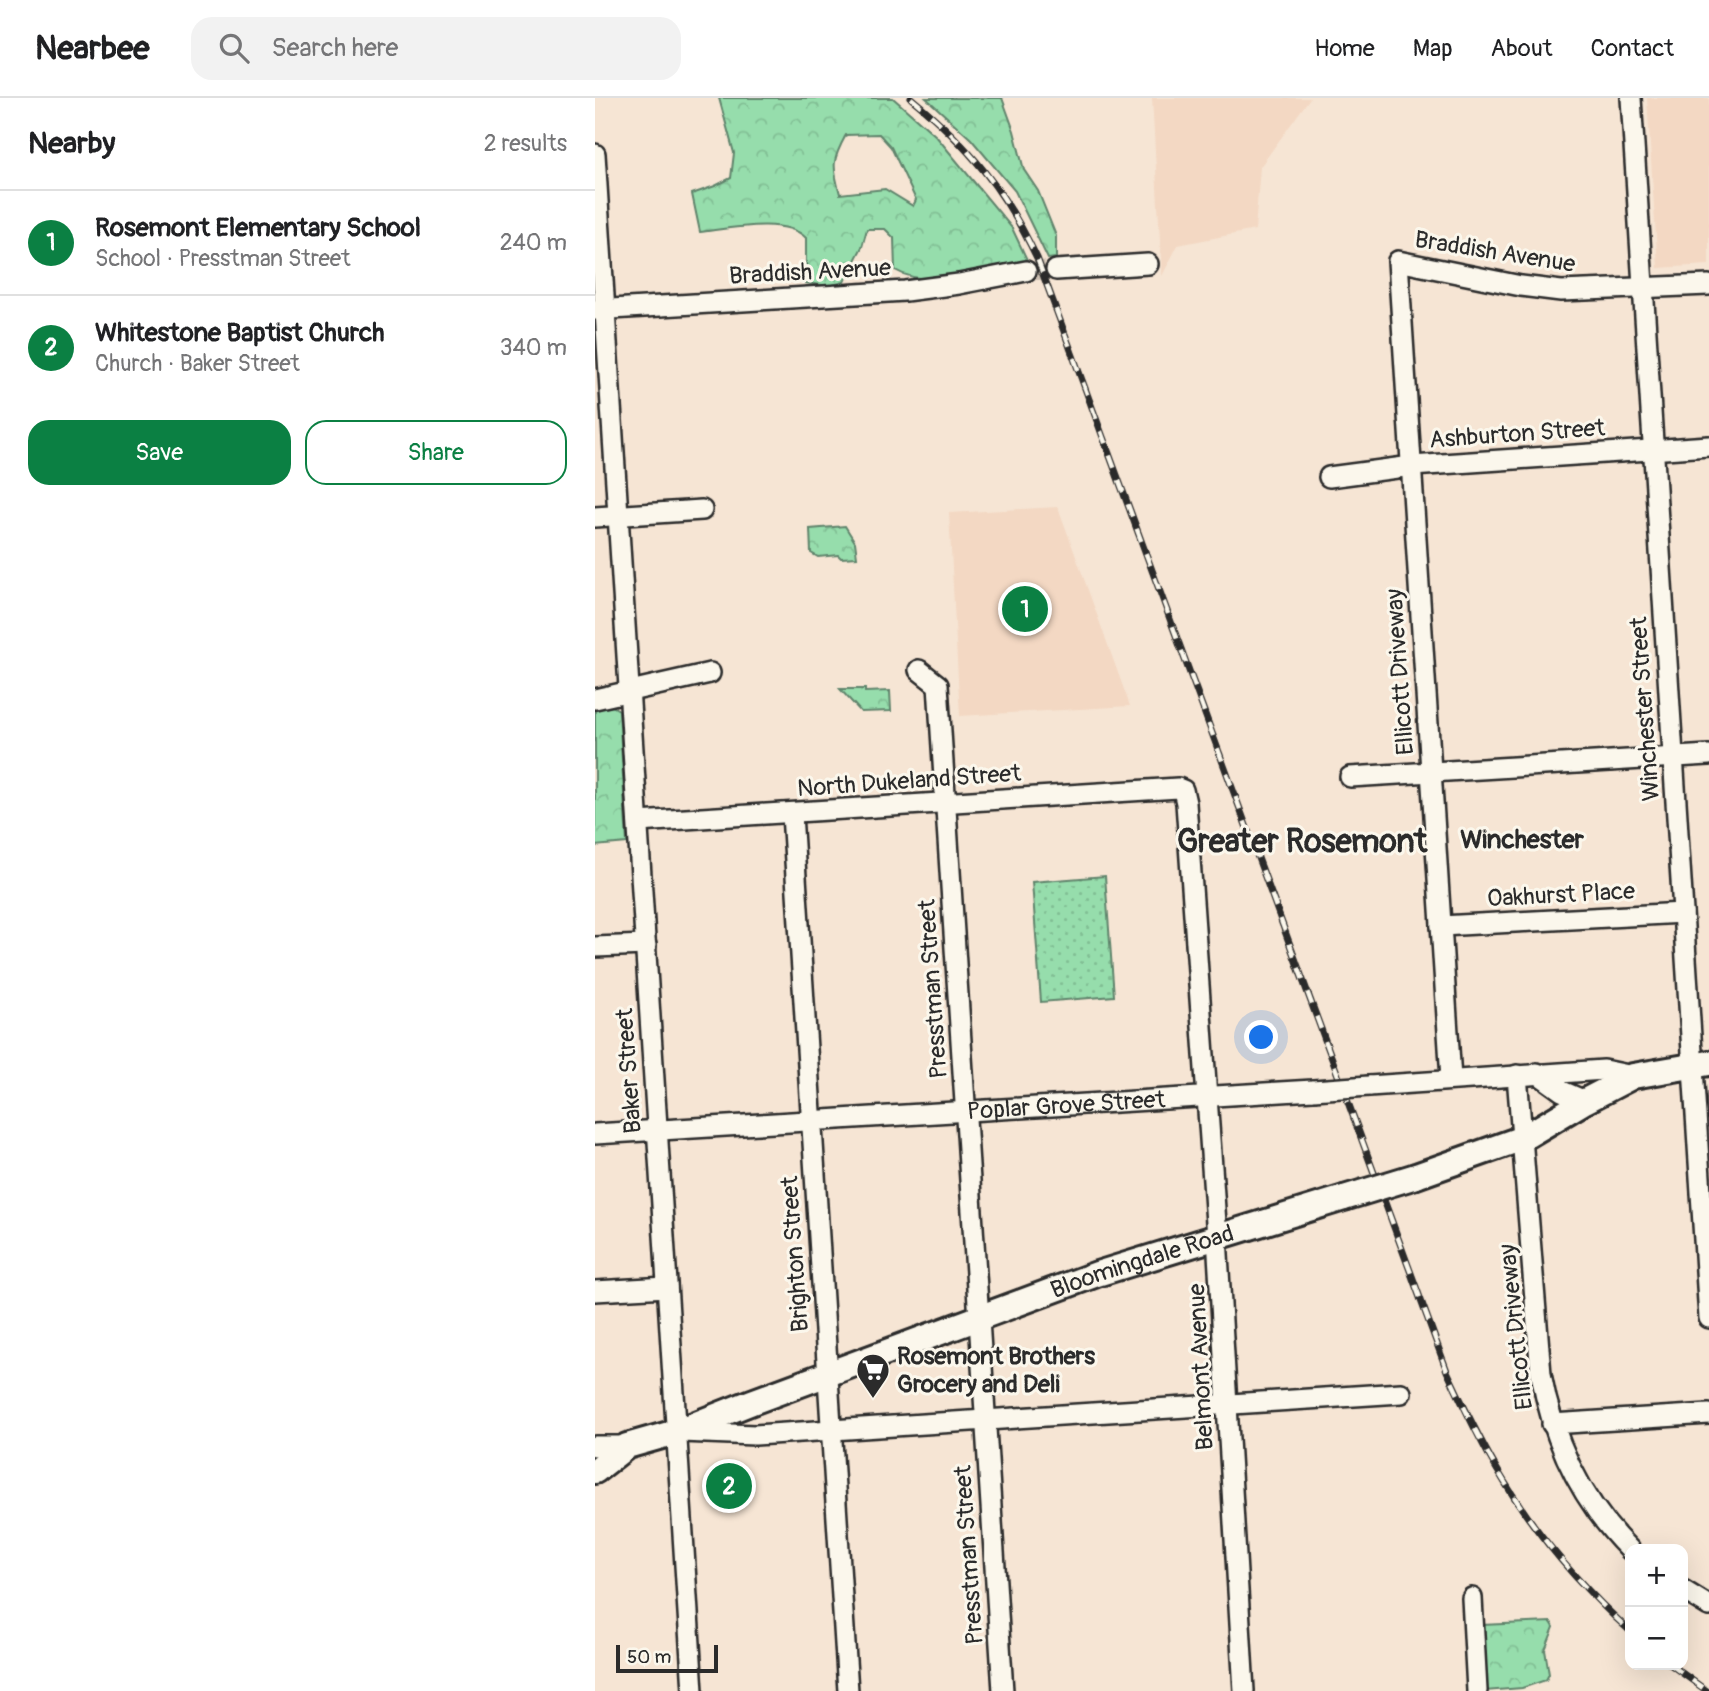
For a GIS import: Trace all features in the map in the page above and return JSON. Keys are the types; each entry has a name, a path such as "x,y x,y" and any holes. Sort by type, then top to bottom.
{"main road":[{"name":"Bloomingdale Road","path":"595,1471 627,1446 676,1432 1097,1273 1416,1176 1523,1138 1633,1076 1701,1064"}],"street":[{"name":"Winchester Street","path":"1631,98 1683,913 1701,1064 1709,1318"},
{"name":"Baker Street","path":"595,154 600,309 618,516 693,1691"},
{"name":"Braddish Avenue","path":"1398,261 1521,286 1561,291 1709,285"},
{"name":"Ellicott Driveway","path":"1398,261 1451,1079"},
{"path":"1056,270 1148,264"},
{"name":"Braddish Avenue","path":"600,309 905,291 1026,271"},
{"name":"Ashburton Street","path":"1329,477 1412,466 1709,446"},
{"path":"595,517 702,510"},
{"name":"Presstman Street","path":"919,670 938,685 1003,1691"},
{"path":"595,699 710,673"},
{"path":"1350,777 1709,755"},
{"name":"North Dukeland Street","path":"638,822 1178,788 1183,790"},
{"name":"Belmont Avenue","path":"1183,790 1186,797 1193,880 1244,1691"},
{"name":"Brighton Street","path":"792,814 848,1691"},
{"name":"Oakhurst Place","path":"1441,926 1683,913"},
{"path":"595,947 646,945"},
{"name":"Poplar Grove Street","path":"595,1135 1369,1087 1537,1073 1604,1070 1633,1076"},
{"path":"1537,1073 1562,1091 1585,1101"},
{"name":"Ellicott Driveway","path":"1517,1075 1541,1374 1552,1424 1572,1471 1594,1509 1625,1544"},
{"path":"595,1291 667,1287"},
{"path":"676,1432 755,1435 831,1431 1401,1393"},
{"path":"1552,1424 1709,1414"},
{"path":"595,1446 627,1446"},
{"path":"1688,1593 1709,1606"},
{"path":"1472,1598 1477,1691"}],"shaded area":[{"path":"1152,98 1310,98 1260,167 1255,230 1178,245 1162,276"},
{"path":"1647,98 1709,98 1709,265 1658,268"},
{"path":"1058,507 1130,706 960,716 949,513"}],"green space":[{"path":"719,98 893,98 936,136 1012,228 1029,264 961,278 925,279 909,276 895,270 894,238 885,229 867,229 862,247 844,282 829,286 806,283 806,238 797,231 785,227 756,226 700,232 692,194 731,178 734,153","holes":["879,134 891,147 916,200 913,206 885,189 840,194 835,163 846,135"]},
{"path":"926,98 1002,98 1024,170 1038,191 1056,236 1056,258 1048,259 1015,191 971,139"},
{"path":"845,526 855,542 857,557 818,557 811,553 810,529"},
{"path":"840,689 890,691 891,711 861,712"},
{"path":"612,706 619,710 627,843 595,846 595,708"},
{"path":"1105,876 1114,996 1041,1002 1032,882"},
{"path":"1551,1622 1554,1627 1545,1650 1549,1674 1546,1680 1522,1688 1485,1691 1481,1625"}],"tunnel":[{"path":"1026,271 1056,270"}],"railway":[{"path":"911,98 951,134 983,170 1012,211 1037,258 1447,1371 1488,1454 1539,1533 1592,1594 1625,1626"},
{"path":"1678,1670 1707,1691"}],"place":[{"name":"Rosemont Elementary School","path":"1025,609"},
{"name":"Rosemont Brothers Grocery and Deli","path":"873,1400"},
{"name":"Whitestone Baptist Church","path":"729,1486"}],"district":[{"name":"Winchester","path":"1522,840"},
{"name":"Greater Rosemont","path":"1302,842"}]}
